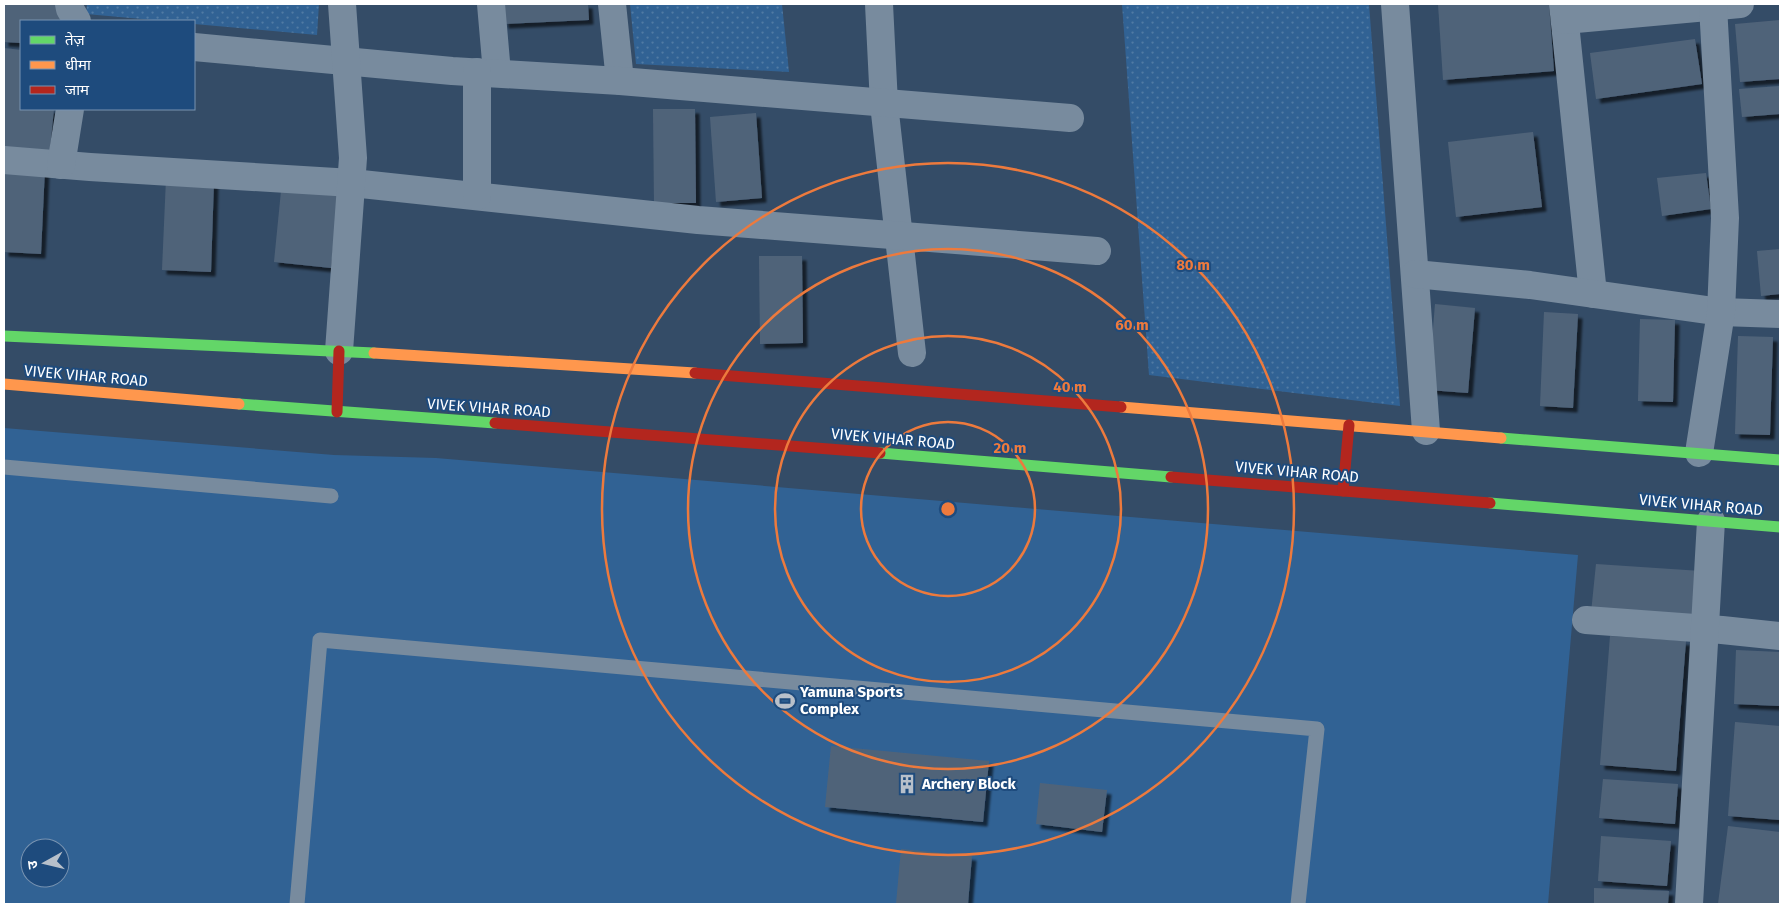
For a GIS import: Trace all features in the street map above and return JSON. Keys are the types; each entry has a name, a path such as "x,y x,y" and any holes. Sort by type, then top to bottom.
{"street":[{"path":"69,4 76,20"},
{"path":"337,412 339,351 353,158 342,4"},
{"path":"477,196 491,4"},
{"path":"612,4 620,81"},
{"path":"879,4 884,104 912,354"},
{"path":"1395,4 1426,431"},
{"path":"1593,294 1564,12 1740,4"},
{"path":"1699,453 1721,312 1725,218 1713,6"},
{"path":"195,47 487,73 620,81 1070,118"},
{"path":"60,164 70,110"},
{"path":"4,160 352,182 698,220 1097,251"},
{"path":"1415,274 1530,284 1721,312 1780,314"},
{"path":"4,336 339,351 721,375 1780,460"},
{"name":"VIVEK VIHAR ROAD","path":"4,384 337,412 724,440 1780,527"},
{"path":"1343,491 1350,425"},
{"path":"1689,904 1711,521"},
{"path":"1586,620 1780,636"}],"lane":[{"path":"4,467 331,496"},
{"path":"297,904 320,640 1317,729 1298,904"}],"shaded area":[{"path":"87,4 319,4 317,35 195,24 195,20 153,20 86,14"},
{"path":"630,4 782,4 789,72 636,64"},
{"path":"1122,4 1369,4 1400,406 1149,375"},
{"name":"Yamuna Sports Complex","path":"4,428 334,455 436,458 1578,555 1548,904 4,904"}],"building":[{"path":"4,4 61,4 60,20 20,20 20,43 4,42"},
{"path":"503,4 588,4 589,20 504,24"},
{"path":"1438,4 1549,4 1554,71 1443,80"},
{"path":"1780,20 1780,79 1740,82 1735,24"},
{"path":"1695,39 1702,84 1596,99 1590,53"},
{"path":"4,48 20,50 20,110 54,110 49,159 4,155"},
{"path":"1780,86 1780,114 1742,117 1739,89"},
{"path":"653,109 695,109 696,203 654,203"},
{"path":"756,113 762,198 716,202 710,117"},
{"path":"1533,132 1542,207 1456,217 1448,142"},
{"path":"4,166 45,168 41,254 4,252"},
{"path":"1706,173 1711,209 1662,216 1657,178"},
{"path":"166,179 214,181 211,272 162,270"},
{"path":"282,181 339,187 331,268 274,262"},
{"path":"1780,249 1780,294 1761,296 1757,251"},
{"path":"759,256 802,256 803,343 760,344"},
{"path":"1435,304 1475,308 1468,393 1428,390"},
{"path":"1544,312 1578,314 1573,408 1540,406"},
{"path":"1640,319 1675,320 1673,402 1638,401"},
{"path":"1738,336 1773,337 1770,435 1735,434"},
{"path":"1596,564 1701,571 1698,619 1591,613"},
{"path":"1610,636 1686,641 1676,771 1600,765"},
{"path":"1736,650 1780,652 1780,706 1734,704"},
{"path":"1735,722 1780,726 1780,820 1728,816"},
{"name":"Archery Block","path":"831,746 989,761 983,822 825,807"},
{"path":"1603,779 1678,784 1675,824 1599,818"},
{"path":"1040,783 1107,790 1102,832 1036,824"},
{"path":"1728,826 1780,832 1780,904 1718,904"},
{"path":"1601,836 1671,841 1667,886 1598,881"},
{"path":"901,849 972,856 968,904 896,904"},
{"path":"1594,888 1669,891 1668,904 1594,904"}],"traffic: fast":[{"path":"4,336 374,353"},
{"path":"239,404 495,423"},
{"path":"1501,438 1780,460"},
{"path":"880,453 1171,477"},
{"path":"1490,503 1780,527"}],"traffic: slow":[{"path":"374,353 695,373"},
{"path":"4,384 239,404"},
{"path":"1121,407 1501,438"}],"traffic: jam":[{"path":"337,412 339,351"},
{"path":"695,373 1121,407"},
{"path":"495,423 880,453"},
{"path":"1343,491 1349,425"},
{"path":"1171,477 1490,503"}],"place":[{"name":"Yamuna Sports Complex","path":"785,701"},
{"name":"Archery Block","path":"907,784"}]}
